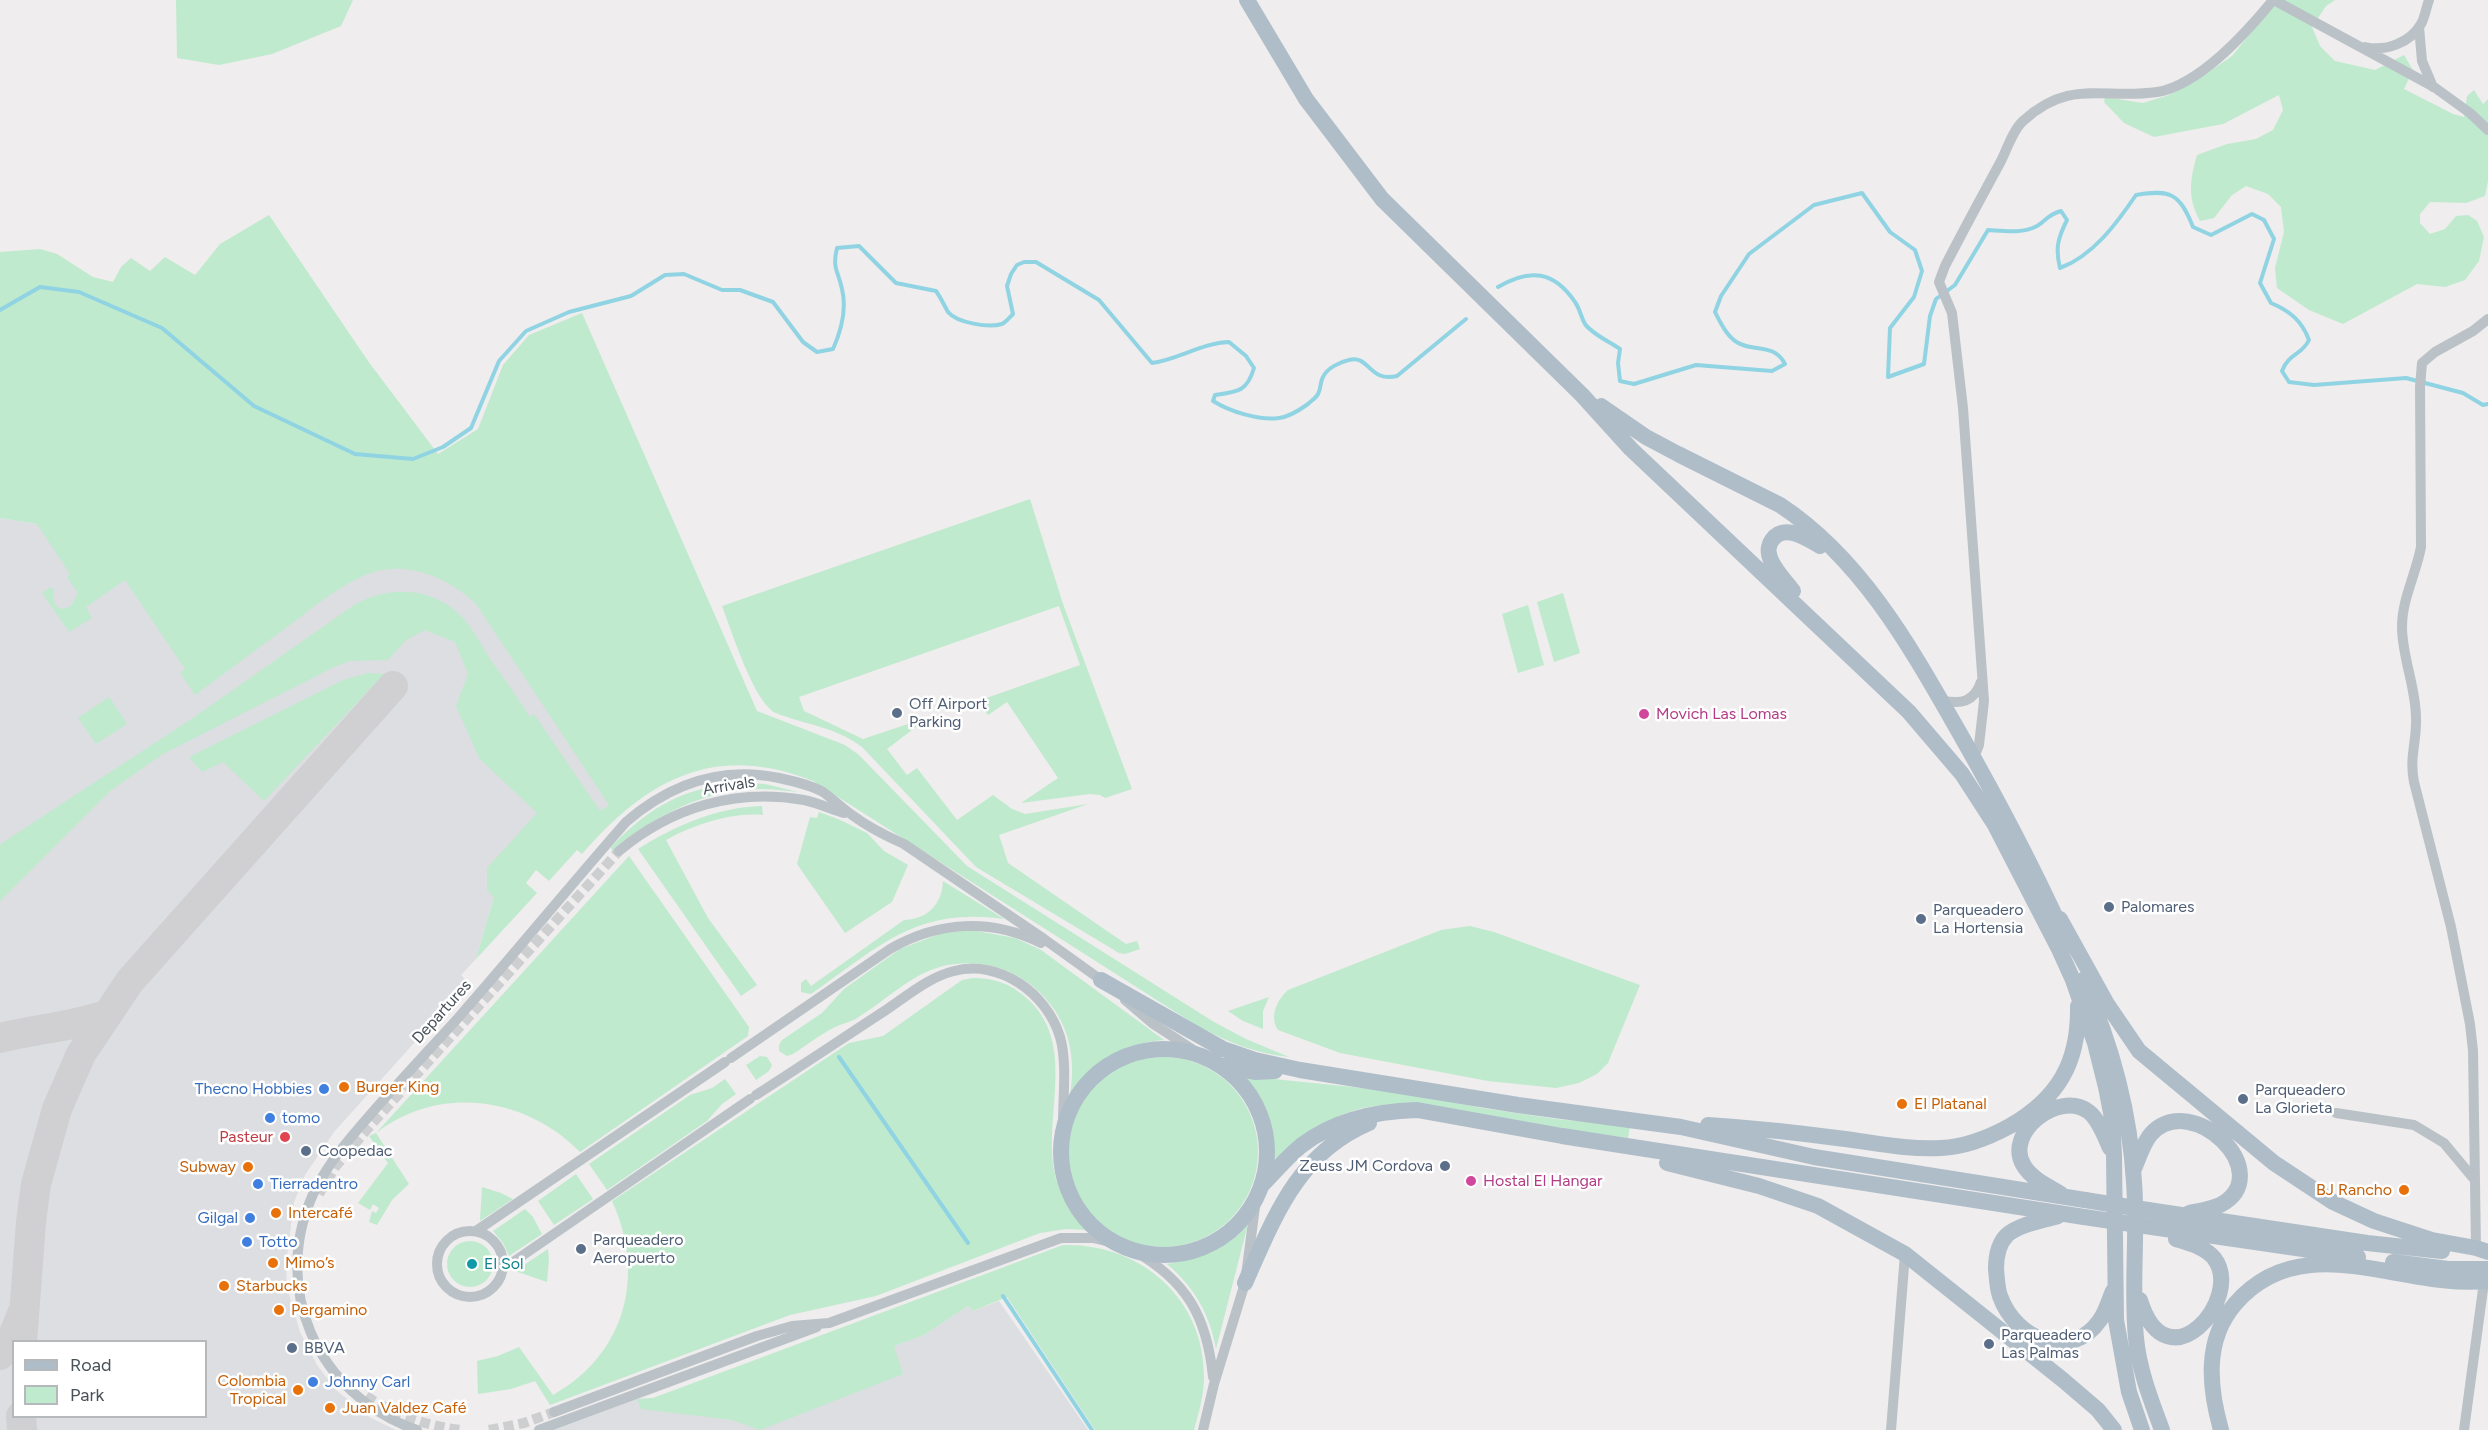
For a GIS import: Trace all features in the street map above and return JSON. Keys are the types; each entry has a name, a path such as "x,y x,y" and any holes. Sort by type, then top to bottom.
{"main road":[{"path":"1247,0 1306,99 1382,199 1582,395 1631,449 1909,712 1962,774 1995,825 2059,949 2096,1044 2112,1118 2116,1320 2129,1392 2142,1430"},
{"path":"1582,395 1654,441 1779,505 1799,518 1864,582 1900,633 1941,700 1998,800 2046,895 2107,1004 2139,1051 2288,1173 2333,1202 2409,1234 2484,1251"},
{"path":"1816,623 1773,564 1768,554 1770,543 1775,537 1786,532 1804,536 1850,567"},
{"path":"2046,895 2102,1023 2126,1122 2133,1172 2136,1339 2145,1384 2162,1430"},
{"path":"1101,980 1223,1049 1300,1071 1518,1105 1681,1127 1814,1157 2065,1206"},
{"path":"1681,1127 1726,1126 1929,1149 1979,1141 1994,1135 2041,1105 2062,1079 2073,1052 2078,1028 2077,993"},
{"path":"1259,1192 1267,1155 1264,1125 1259,1111 1243,1085 1220,1065 1204,1057 1188,1052 1155,1050 1139,1053 1116,1062 1095,1076 1084,1088 1071,1109 1063,1133 1061,1162 1068,1190 1078,1209 1091,1226 1114,1243 1134,1251 1169,1255 1204,1247 1234,1227 1259,1192 1301,1146 1330,1128 1362,1117 1395,1110 1417,1110 1562,1137 2085,1209 2148,1210 2367,1243 2454,1252 2484,1251"},
{"path":"1220,1065 1256,1072 1300,1071"},
{"path":"2065,1206 2024,1166 2020,1145 2036,1119 2046,1111 2058,1107 2082,1108 2092,1114 2114,1155"},
{"path":"1245,1283 1278,1210 1298,1178 1328,1147 1352,1131 1395,1110"},
{"path":"2133,1172 2151,1134 2162,1126 2173,1121 2185,1120 2214,1133 2237,1159 2240,1167 2240,1180 2232,1195 2220,1204 2181,1214"},
{"path":"1562,1137 1759,1186 1833,1214 1905,1254 2063,1380 2098,1410 2114,1430"},
{"path":"2065,1206 2006,1236 1998,1248 1997,1281 2000,1298 2020,1326 2034,1337 2048,1343 2061,1344 2085,1335 2100,1320 2115,1287"},
{"path":"2085,1209 2145,1227 2448,1269 2487,1278"},
{"path":"2134,1281 2148,1322 2162,1335 2178,1338 2187,1336 2212,1312 2219,1295 2219,1267 2214,1257 2200,1247 2157,1234 2145,1227"},
{"path":"2222,1430 2213,1395 2211,1364 2220,1326 2241,1298 2263,1279 2290,1267 2333,1265 2377,1269 2426,1279 2487,1278"}],"street":[{"path":"1974,758 1984,711 1983,679 1963,408 1949,303 1939,282 1945,266 2020,123 2043,105 2064,95 2157,92 2179,84 2214,62 2274,0 2434,87 2470,113 2488,130"},
{"path":"2429,0 2419,27 2422,62 2434,87"},
{"path":"2354,44 2382,49 2402,42 2419,27"},
{"path":"2484,1251 2474,1179 2474,1051 2451,927 2411,764 2416,709 2402,628 2404,606 2418,564 2421,547 2420,387 2422,363 2435,352 2473,331 2488,319"},
{"path":"1941,700 1959,703 1967,701 1974,697 1983,679"},
{"name":"Departures","path":"417,1430 395,1422 360,1400 338,1378 319,1352 310,1333 299,1292 298,1250 308,1208 326,1170 346,1144 626,822 655,800 675,788 715,776 752,774 790,781 822,792 853,816"},
{"name":"Arrivals","path":"619,851 657,823 723,799 782,797 807,801 853,816"},
{"path":"853,816 885,836 904,844 1101,980 1152,1023 1204,1057"},
{"path":"1063,1133 1062,1053 1060,1037 1053,1020 1023,984 1007,976 981,969 953,971 921,987 753,1097 503,1269 493,1288 474,1297 457,1294 443,1283 437,1264 443,1245 456,1234 476,1231 890,949 928,932 953,926 993,927 1027,936 1065,955"},
{"path":"2336,1113 2414,1125 2444,1143 2474,1179"},
{"path":"1203,1430 1214,1384 1245,1283 1259,1192"},
{"path":"476,1231 490,1237 495,1242 502,1254 503,1269"},
{"path":"539,1430 1060,1238 1094,1238 1114,1243"},
{"path":"1134,1251 1170,1275 1193,1304 1211,1351 1214,1384"},
{"path":"1891,1430 1905,1254"},
{"path":"2464,1430 2487,1278"},
{"path":"554,1412 757,1336 792,1326 829,1323"}],"shaded area":[{"path":"0,518 462,574 611,803 494,897 476,959 461,975 468,983 334,1132 305,1175 294,1202 286,1264 287,1287 300,1332 317,1365 336,1390 371,1418 396,1430 0,1430"},
{"path":"999,1301 1088,1430 554,1430 637,1399 653,1398 893,1346 924,1335 968,1306 973,1311"}],"green space":[{"path":"176,0 353,0 341,26 272,54 219,65 177,58"},
{"path":"2278,0 2335,0 2326,6 2312,27 2320,46 2335,61 2375,70 2404,55 2413,70 2404,89 2453,114 2464,117 2467,96 2474,90 2483,104 2488,99 2488,181 2485,196 2466,203 2430,202 2420,214 2420,223 2430,234 2445,229 2456,216 2468,215 2477,221 2484,237 2479,261 2465,280 2445,287 2417,284 2343,324 2309,310 2277,288 2275,268 2284,232 2281,207 2268,194 2246,186 2232,195 2214,218 2200,221 2191,196 2191,181 2197,155 2227,144 2256,139 2273,130 2283,110 2279,95 2223,124 2154,137 2124,123 2104,102 2105,97 2143,103 2169,95 2197,80 2232,56"},
{"path":"269,215 368,361 438,454 478,429 503,365 529,335 582,313 757,711 845,745 859,755 967,866 1214,1022 1246,1039 1289,1057 1241,1046 1196,1025 813,781 778,770 745,765 714,767 685,775 658,788 632,805 582,854 577,850 549,881 536,870 526,883 537,893 476,959 494,897 487,890 487,868 537,813 479,758 456,706 468,674 455,642 425,630 406,640 388,660 350,661 334,667 163,754 110,791 0,901 0,845 2,843 193,718 354,605 381,594 410,592 424,595 450,606 461,616 530,717 534,714 600,811 609,805 476,604 452,585 438,578 408,570 393,569 363,576 324,599 195,695 180,673 185,669 125,580 86,607 92,618 69,632 42,593 51,587 54,590 54,602 62,609 71,605 78,593 67,577 70,574 37,524 0,518 0,252 40,249 57,254 93,277 113,282 121,267 131,258 150,271 165,257 195,275 220,244"},
{"path":"1030,499 1063,604 1132,789 1105,798 1090,794 1021,803 1058,778 1007,702 988,715 978,701 1080,665 1059,606 799,697 804,711 863,739 929,717 887,749 907,775 917,768 957,820 993,795 1012,809 1025,814 1088,804 999,835 1008,863 1126,944 1137,941 1140,949 1125,954 1119,953 976,867 862,747 852,740 776,713 768,706 752,681 722,606"},
{"path":"1563,593 1580,653 1554,662 1537,602"},
{"path":"1528,605 1544,665 1518,673 1502,614"},
{"path":"368,673 384,674 264,801 223,762 202,772 189,757 343,680"},
{"path":"109,697 127,724 96,744 78,718"},
{"path":"747,783 765,784 798,792 766,789 741,790 700,799 645,827 613,853 611,847 626,832 672,800 706,788"},
{"path":"762,806 763,815 738,816 713,821 688,829 666,840 708,918 757,985 741,996 638,849 697,819 729,810"},
{"path":"819,812 867,833 884,851 908,865 892,902 845,933 797,864 810,817 817,818"},
{"path":"629,856 749,1027 748,1036 580,1152 558,1133 534,1119 508,1109 481,1104 454,1103 427,1108 401,1117 376,1133"},
{"path":"943,881 1004,919 973,917 946,919 922,925 878,946 811,994 801,992 801,983 806,979 811,986 904,920 927,913 940,897"},
{"path":"1470,926 1494,932 1640,985 1608,1063 1597,1074 1579,1083 1556,1088 1488,1081 1340,1053 1278,1030 1275,1025 1274,1014 1288,990 1441,930"},
{"path":"971,930 1015,938 1041,950 1164,1040 1135,1045 1110,1056 1088,1073 1070,1095 1072,1069 1069,1044 1053,1008 1032,986 1018,977 987,965 970,963 936,968 920,975 857,1018 830,1030 793,1054 787,1056 779,1051 782,1040 822,1013 844,989 900,949 942,933"},
{"path":"973,978 1000,982 1018,991 1040,1014 1050,1033 1055,1055 1056,1077 1052,1147 1054,1170 1066,1203 1087,1230 1066,1229 1040,1233 876,1296 790,1315 550,1405 535,1381 511,1389 478,1394 477,1361 498,1356 519,1347 553,1395 578,1378 598,1358 613,1335 623,1310 628,1284 627,1257 622,1229 612,1201 849,1043 883,1036 962,980"},
{"path":"1269,997 1263,1011 1263,1029 1243,1021 1228,1011"},
{"path":"760,1056 767,1057 772,1065 769,1071 756,1080 746,1065"},
{"path":"1163,1057 1181,1059 1199,1065 1216,1073 1230,1085 1242,1099 1250,1116 1256,1134 1258,1152 1256,1170 1250,1188 1242,1205 1230,1219 1216,1231 1199,1239 1181,1245 1163,1247 1145,1245 1127,1239 1110,1231 1096,1219 1084,1205 1076,1188 1070,1170 1068,1152 1070,1134 1076,1116 1084,1099 1096,1085 1110,1073 1127,1065 1145,1059"},
{"path":"1244,1076 1412,1093 1482,1108 1556,1119 1630,1126 1628,1138 1451,1109 1406,1104 1383,1105 1339,1116 1320,1126 1271,1170 1272,1144 1268,1120 1259,1097"},
{"path":"725,1079 736,1094 722,1104 707,1121 607,1190 589,1164 690,1095 712,1088"},
{"path":"376,1133 409,1184 392,1200 377,1225 369,1222 372,1211 376,1213 379,1208 373,1204 370,1210 358,1203 388,1163 369,1136"},
{"path":"576,1174 593,1199 554,1225 538,1201"},
{"path":"482,1187 513,1199 480,1221"},
{"path":"525,1209 533,1217 542,1234 509,1256 503,1243 493,1231"},
{"path":"1248,1224 1216,1349 1210,1324 1199,1302 1185,1282 1167,1264 1211,1251"},
{"path":"470,1241 479,1242 486,1248 492,1255 492,1273 486,1280 479,1286 470,1287 461,1286 454,1280 448,1273 447,1264 448,1255 454,1248 461,1242"},
{"path":"1063,1245 1091,1247 1117,1254 1141,1265 1162,1280 1179,1299 1193,1322 1201,1348 1204,1383 1194,1430 1095,1430 1007,1297 973,1311 968,1306 924,1335 894,1346 903,1374 760,1430 732,1420 641,1409 637,1399 653,1398"},
{"path":"548,1249 547,1282 515,1271"}],"waterway":[{"path":"1498,287 1531,275 1541,276 1559,284 1575,302 1588,328 1620,349 1618,363 1620,381 1634,384 1696,365 1772,371 1785,364 1777,354 1738,343 1726,332 1715,312 1721,296 1749,254 1814,205 1862,193 1890,232 1915,250 1922,271 1914,297 1890,328 1888,377 1924,364 1930,316 1936,299 1955,285 1988,230 2031,229 2061,211 2067,220 2058,243 2060,268 2072,263 2094,247 2121,217 2136,195 2158,193 2173,196 2184,207 2193,227 2211,235 2252,214 2264,220 2274,239 2260,283 2271,303 2294,317 2303,327 2309,340 2303,349 2288,361 2282,371 2289,382 2314,385 2406,378 2463,393 2483,405 2488,404"},
{"path":"0,310 40,287 79,292 162,328 254,406 355,454 413,459 443,447 471,428 499,361 526,331 569,312 631,296 665,275 684,274 722,290 740,290 773,302 803,342 817,352 833,349 841,327 844,304 835,265 837,248 859,246 896,283 936,291 952,316 982,325 1002,324 1013,314 1007,286 1011,274 1017,265 1024,262 1036,262 1099,300 1152,363 1209,345 1229,342 1246,356 1254,368 1244,386 1235,391 1215,395 1213,401 1236,412 1262,418 1283,417 1305,406 1317,395 1327,371 1345,361 1356,359 1380,376 1397,376 1466,319"},
{"path":"839,1057 968,1243"},
{"path":"1003,1296 1092,1430"}],"taxiway":[{"path":"22,1340 36,1184 57,1109 81,1054 130,981 393,686"},
{"path":"0,1038 106,1015"},
{"path":"0,1355 10,1343 22,1314"},
{"path":"21,1418 22,1430"}],"tunnel":[{"path":"319,1194 336,1166 370,1126 619,851"},
{"path":"366,1396 412,1419 461,1430"},
{"path":"489,1430 524,1423 554,1412"}],"place":[{"name":"Off Airport Parking","path":"897,713"},
{"name":"Movich Las Lomas","path":"1644,714"},
{"name":"Palomares","path":"2109,907"},
{"name":"Parqueadero La Hortensia","path":"1921,919"},
{"name":"Burger King","path":"344,1087"},
{"name":"Thecno Hobbies","path":"324,1089"},
{"name":"Parqueadero La Glorieta","path":"2243,1099"},
{"name":"El Platanal","path":"1902,1104"},
{"name":"tomo","path":"270,1118"},
{"name":"Pasteur","path":"285,1137"},
{"name":"Coopedac","path":"306,1151"},
{"name":"Zeuss JM Cordova","path":"1445,1166"},
{"name":"Subway","path":"248,1167"},
{"name":"Hostal El Hangar","path":"1471,1181"},
{"name":"Tierradentro","path":"258,1184"},
{"name":"BJ Rancho","path":"2404,1190"},
{"name":"Intercafé","path":"276,1213"},
{"name":"Gilgal","path":"250,1218"},
{"name":"Totto","path":"247,1242"},
{"name":"Parqueadero Aeropuerto","path":"581,1249"},
{"name":"Mimo’s","path":"273,1263"},
{"name":"El Sol","path":"472,1264"},
{"name":"Starbucks","path":"224,1286"},
{"name":"Pergamino","path":"279,1310"},
{"name":"Parqueadero Las Palmas","path":"1989,1344"},
{"name":"BBVA","path":"292,1348"},
{"name":"Johnny Carl","path":"313,1382"},
{"name":"Colombia Tropical","path":"298,1390"},
{"name":"Juan Valdez Café","path":"330,1408"}]}
